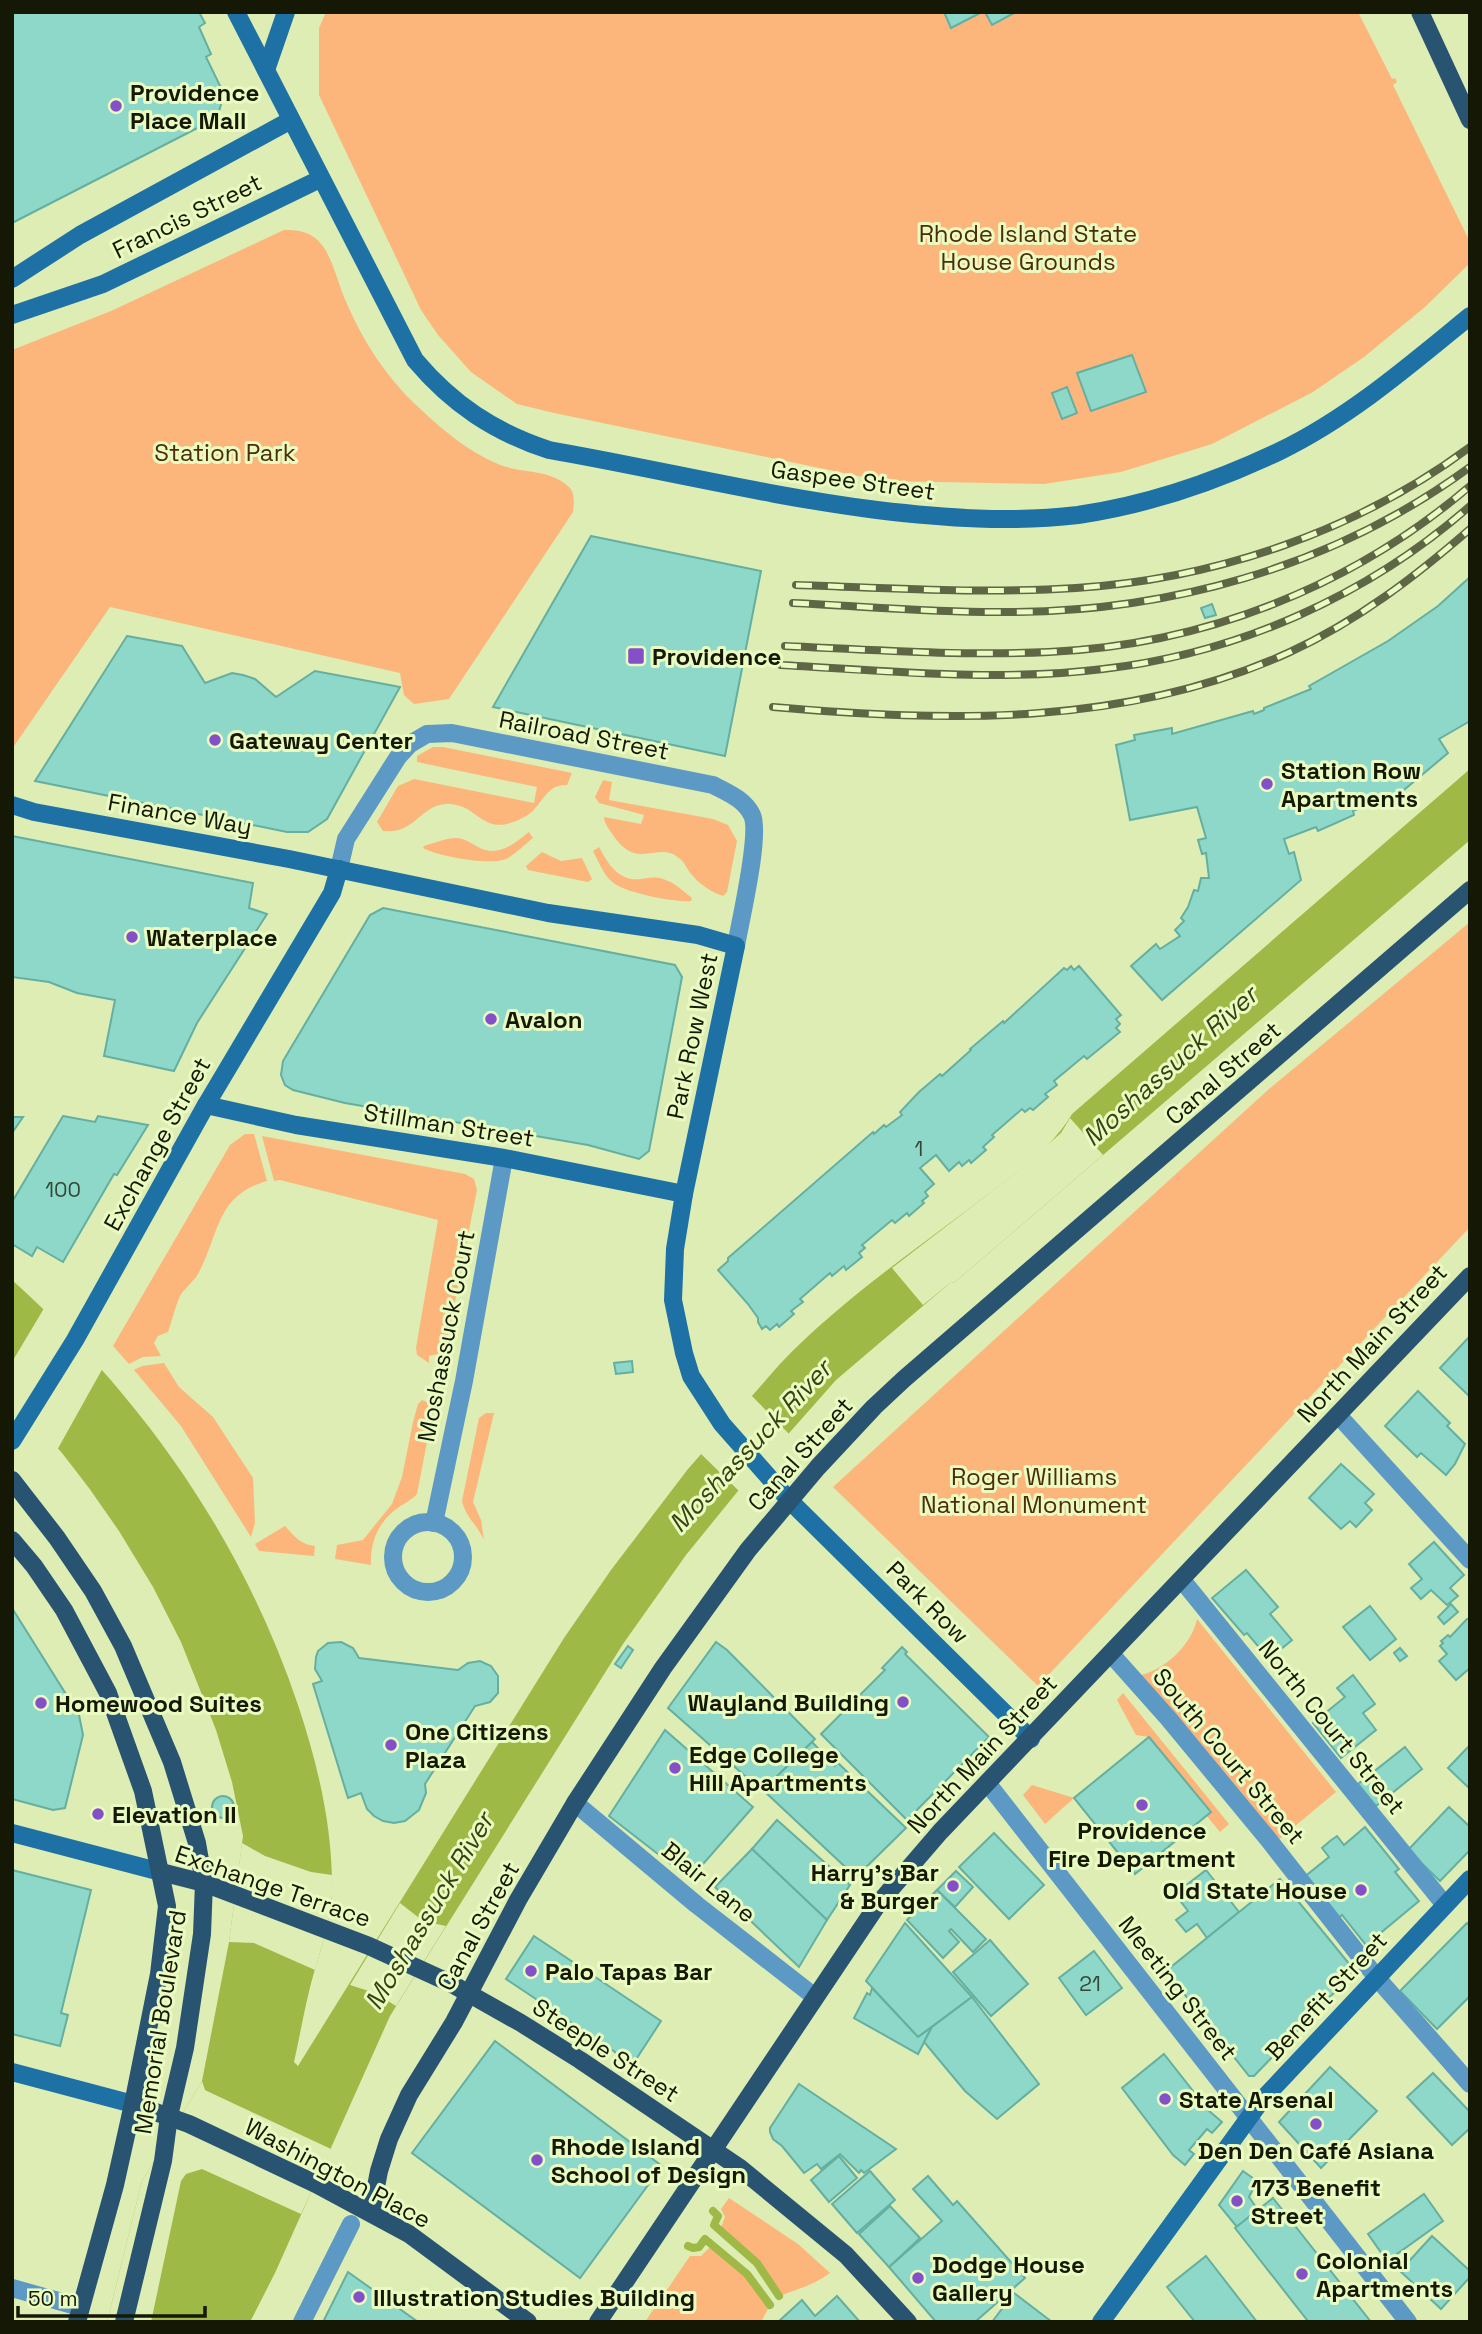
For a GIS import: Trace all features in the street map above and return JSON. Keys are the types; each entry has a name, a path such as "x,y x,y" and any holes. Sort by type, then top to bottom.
{"main road":[{"path":"1420,12 1470,120"},
{"name":"Canal Street","path":"371,2213 379,2171 389,2139 410,2095 470,1993 518,1900 575,1803 663,1668 748,1550 874,1407 904,1379 1470,890"},
{"name":"North Main Street","path":"598,2322 878,1904 940,1832 1470,1276"},
{"name":"Memorial Boulevard","path":"12,1480 57,1538 93,1591 123,1646 172,1762 197,1843 204,1883 202,1934 187,2035 169,2116 163,2161 124,2322"},
{"name":"Memorial Boulevard","path":"12,1540 34,1566 64,1610 107,1693 143,1791 167,1908 159,1974 133,2104 115,2185 79,2314"},
{"name":"Exchange Terrace","path":"161,1872 204,1883 330,1930 470,1993"},
{"name":"Steeple Street","path":"470,1993 580,2060 740,2168 846,2255 908,2322"},
{"name":"Washington Place","path":"133,2104 189,2124 371,2213 409,2234 528,2322"}],"street":[{"path":"236,12 320,178"},
{"path":"266,70 286,12"},
{"name":"Francis Street","path":"12,279 80,236 290,120"},
{"name":"Francis Street","path":"12,315 103,284 320,178"},
{"name":"Gaspee Street","path":"320,178 415,360 457,403 497,429 549,450 620,465 786,497 933,517 1005,520 1079,514 1154,499 1211,480 1281,450 1338,418 1401,372 1470,316"},
{"name":"Railroad Street","path":"339,869 346,839 398,757 410,744 427,734 452,733 713,785 738,797 753,816 755,836 736,946"},
{"name":"Finance Way","path":"12,805 34,812 339,869"},
{"name":"Park Row West","path":"339,869 548,913 698,935 736,946 684,1194 675,1249 673,1300 691,1376 722,1424 790,1501"},
{"name":"Exchange Street","path":"12,1441 75,1340 206,1105 332,892 339,869"},
{"name":"Stillman Street","path":"206,1105 296,1125 504,1158 684,1194"},
{"name":"Moshassuck Court","path":"434,1522 464,1381 504,1158"},
{"path":"1338,1415 1470,1560"},
{"name":"Park Row","path":"790,1501 1031,1739"},
{"path":"434,1522 448,1529 460,1542 463,1556 460,1573 452,1583 441,1590 429,1593 416,1591 397,1575 394,1549 401,1534 410,1526 434,1522"},
{"name":"North Court Street","path":"1182,1580 1445,1905"},
{"name":"South Court Street","path":"1111,1654 1268,1839 1377,1978 1470,2084"},
{"name":"Meeting Street","path":"988,1784 1408,2322"},
{"name":"Blair Lane","path":"575,1803 697,1905 815,1997"},
{"name":"Exchange Terrace","path":"12,1833 161,1872"},
{"name":"Benefit Street","path":"1101,2322 1248,2117 1470,1879"},
{"path":"12,2072 133,2104"},
{"path":"302,2322 351,2224"},
{"path":"12,2288 79,2314"}],"green space":[{"name":"Rhode Island State House Grounds","path":"326,12 1358,12 1392,79 1395,78 1397,82 1393,85 1470,242 1470,263 1425,307 1364,357 1313,392 1212,444 1121,472 1044,484 882,481 554,413 517,404 471,372 438,335 421,310 319,95 319,28"},
{"name":"Station Park","path":"284,230 305,233 322,245 353,318 368,345 395,383 416,405 475,453 507,467 544,474 561,481 572,492 573,512 449,699 414,704 404,695 400,673 110,607 12,749 12,350 111,311"},
{"path":"433,747 572,773 567,785 554,788 531,812 511,823 490,823 467,809 446,804 430,809 402,829 383,831 377,822 398,786 414,779 534,803 537,787 417,762 417,756"},
{"path":"603,780 612,782 609,800 713,819 728,825 737,841 727,892 723,896 706,888 681,860 671,853 639,854 622,846 607,826 604,817 641,824 644,815 599,803 595,797"},
{"path":"529,832 533,838 510,857 499,861 464,859 423,848 457,838 485,850 499,850 512,845"},
{"path":"599,847 620,875 633,879 655,877 667,880 692,898 691,901 653,897 615,884 605,873 593,851"},
{"path":"542,852 561,861 582,858 592,879 588,882 528,870 526,866"},
{"name":"Roger Williams National Monument","path":"1470,922 1470,1227 1038,1686 833,1487 1269,1089"},
{"path":"245,1134 254,1134 267,1181 237,1196 228,1206 198,1274 180,1296 168,1332 158,1336 154,1343 161,1356 143,1357 129,1364 113,1346 230,1145"},
{"path":"262,1136 465,1174 474,1179 477,1190 446,1347 442,1353 429,1356 429,1363 417,1355 416,1348 438,1220 280,1180 274,1181"},
{"path":"164,1363 179,1387 213,1417 253,1478 255,1523 251,1537 181,1426 134,1370"},
{"path":"422,1400 427,1402 433,1411 417,1494 389,1516 379,1528 373,1542 371,1565 335,1559 337,1545 363,1540 392,1504 402,1477 418,1404"},
{"path":"486,1413 494,1413 473,1502 481,1520 484,1540 462,1501 479,1418"},
{"path":"285,1526 302,1542 315,1546 314,1556 259,1551 255,1544"},
{"path":"1197,1619 1336,1792 1277,1841 1141,1675 1160,1667 1184,1646"},
{"path":"1123,1693 1229,1824 1220,1832 1206,1815 1210,1811 1149,1737 1136,1735 1117,1700"},
{"path":"1032,1785 1074,1798 1045,1824 1023,1795"},
{"path":"729,2198 798,2244 830,2273 812,2284 779,2296 757,2263 720,2230 725,2217 721,2209"},
{"path":"712,2245 747,2274 770,2305 761,2322 645,2322 690,2256 701,2256"}],"water":[{"name":"Moshassuck River","path":"1470,769 1470,840 955,1282 950,1283 836,1380 738,1491 686,1555 623,1644 390,2016 275,2273 250,2322 107,2322 142,2181 202,2081 229,1942 243,1836 232,1782 216,1730 181,1642 153,1587 89,1488 62,1453 12,1398 12,1280 60,1325 104,1372 183,1474 248,1585 275,1644 298,1705 323,1797 330,1844 332,1892 324,1941 309,1992 294,2062 298,2066 564,1638 611,1570 688,1469 779,1365 847,1302 1026,1165 1051,1141 1072,1114"}],"pier":[{"path":"1070,1118 1103,1155 955,1282 950,1283 923,1305 892,1268 1017,1172 1061,1133"},
{"path":"46,1305 104,1366 56,1452 12,1404 12,1362"},
{"path":"750,1394 791,1436 741,1493 699,1452"},
{"path":"242,1843 265,1856 311,1872 332,1875 328,1925 315,1970 254,1943 229,1942"},
{"path":"400,1903 423,1921 446,1926 396,2006 375,1993 350,1985"},
{"path":"202,2081 205,2090 331,2149 301,2214 202,2169 186,2174 181,2181 151,2322 107,2322 142,2181"}],"building":[{"name":"Providence Place Mall","path":"12,12 199,12 205,23 199,27 211,54 206,57 224,94 217,118 12,223"},
{"path":"944,12 982,12 951,28"},
{"path":"985,12 1016,12 992,25"},
{"path":"1132,355 1146,392 1091,411 1077,373"},
{"path":"1067,387 1077,413 1062,419 1052,393"},
{"path":"591,536 761,571 725,756 493,707"},
{"name":"Station Row Apartments","path":"1470,577 1470,721 1439,739 1448,753 1392,800 1389,795 1318,831 1316,827 1284,839 1289,854 1294,852 1301,880 1162,1000 1131,966 1156,944 1160,949 1180,936 1175,930 1184,921 1181,918 1194,890 1198,891 1201,878 1209,878 1206,853 1202,854 1198,840 1206,838 1197,807 1130,820 1116,745 1135,740 1134,735 1172,728 1172,734 1253,711 1254,714 1311,689 1309,686 1388,641 1438,606"},
{"path":"1212,604 1216,615 1205,618 1201,608"},
{"name":"Gateway Center","path":"127,636 182,646 205,683 232,673 243,675 255,679 276,697 315,671 400,687 327,819 308,832 287,832 35,781"},
{"name":"Waterplace","path":"12,836 253,883 249,908 267,914 197,1023 174,1071 104,1056 115,1000 77,993 49,982 12,977"},
{"name":"Avalon","path":"383,908 675,965 682,977 649,1151 639,1159 588,1145 345,1103 293,1090 285,1085 281,1075 283,1061 370,915"},
{"path":"1071,966 1074,970 1079,966 1121,1015 1116,1019 1120,1024 1116,1028 1120,1032 1087,1059 1084,1056 1054,1081 1057,1085 1045,1094 1048,1097 1033,1110 1030,1108 1025,1112 1022,1109 992,1135 994,1137 983,1147 986,1150 971,1163 969,1160 962,1166 959,1162 949,1171 936,1155 920,1168 934,1184 925,1192 928,1196 922,1201 924,1203 909,1216 907,1213 895,1223 892,1220 862,1245 865,1248 859,1253 862,1257 846,1270 844,1266 832,1276 830,1273 800,1299 803,1302 791,1311 794,1314 779,1327 777,1324 770,1330 766,1326 762,1329 748,1304 718,1270 728,1258 873,1132 874,1134 884,1125 886,1127 902,1115 900,1112 919,1092 940,1074 942,1076 1003,1021 1004,1023 1064,968 1067,970"},
{"path":"63,1116 95,1122 98,1116 148,1125 117,1175 114,1174 63,1262 37,1247 32,1256 12,1244 12,1202"},
{"path":"12,1117 23,1117 12,1133"},
{"path":"1470,1336 1470,1397 1440,1368"},
{"path":"632,1361 633,1372 616,1374 614,1363"},
{"path":"1418,1391 1450,1423 1447,1426 1465,1444 1446,1475 1421,1453 1417,1457 1385,1426"},
{"path":"1341,1464 1374,1494 1365,1503 1372,1510 1356,1527 1350,1521 1341,1529 1309,1498"},
{"path":"1434,1542 1464,1575 1450,1588 1458,1596 1447,1605 1431,1590 1421,1599 1411,1588 1422,1579 1409,1564"},
{"path":"1246,1570 1278,1607 1270,1614 1292,1640 1269,1659 1212,1598"},
{"path":"1451,1604 1458,1612 1444,1624 1438,1617"},
{"path":"1370,1606 1396,1639 1370,1660 1343,1627"},
{"name":"Homewood Suites","path":"12,1608 79,1715 83,1735 65,1808 53,1810 12,1799"},
{"path":"1470,1619 1470,1668 1456,1680 1439,1661 1447,1654 1440,1646 1443,1643 1441,1641 1448,1635 1450,1637"},
{"name":"One Citizens Plaza","path":"341,1642 353,1648 359,1658 458,1670 468,1663 480,1661 491,1666 498,1676 498,1693 490,1702 475,1706 425,1784 426,1793 419,1810 405,1821 394,1823 374,1816 367,1809 361,1793 348,1798 313,1684 322,1681 315,1669 318,1651 328,1643"},
{"path":"716,1642 815,1739 762,1791 668,1708"},
{"path":"628,1646 633,1650 621,1668 615,1664"},
{"name":"Wayland Building","path":"902,1647 907,1652 905,1654 989,1737 907,1820 821,1734 885,1670 882,1668"},
{"path":"1400,1648 1407,1656 1400,1661 1394,1653"},
{"path":"1353,1675 1375,1704 1363,1713 1376,1730 1341,1758 1313,1723 1345,1697 1337,1688"},
{"name":"Edge College Hill Apartments","path":"665,1730 753,1807 690,1879 609,1816"},
{"name":"Providence Fire Department","path":"1149,1737 1211,1812 1135,1874 1074,1798"},
{"path":"812,1742 835,1766 838,1763 906,1828 856,1877 763,1790"},
{"path":"1470,1745 1470,1789 1448,1768"},
{"path":"1405,1747 1422,1769 1376,1806 1358,1784"},
{"path":"223,1796 231,1799 234,1807 231,1815 223,1818 215,1815 212,1807 215,1799"},
{"path":"1449,1807 1470,1827 1470,1850 1440,1881 1408,1850"},
{"path":"777,1820 850,1885 827,1920 752,1849"},
{"name":"Old State House","path":"1365,1827 1399,1869 1395,1872 1419,1901 1366,1945 1342,1915 1337,1919 1303,1878 1329,1857 1322,1848 1330,1841 1337,1836 1344,1845"},
{"path":"994,1833 1044,1885 1009,1919 959,1867"},
{"path":"752,1849 827,1920 799,1967 715,1887"},
{"path":"12,1870 91,1890 61,2013 68,2015 60,2046 12,2034"},
{"path":"1206,1870 1239,1912 1207,1938 1197,1924 1186,1932 1176,1920 1188,1911 1175,1894"},
{"path":"956,1871 973,1887 955,1907 937,1890"},
{"path":"1280,1879 1355,1971 1254,2076 1249,2076 1166,1971"},
{"path":"937,1890 986,1939 973,1952 951,1929 949,1931 959,1942 943,1958 907,1920"},
{"path":"905,1923 972,1997 918,2037 866,1981"},
{"path":"1467,1923 1470,1926 1470,1996 1437,2029 1400,1991"},
{"path":"534,1936 661,2021 633,2064 506,1979"},
{"path":"990,1940 1028,1984 991,2016 953,1972"},
{"path":"1094,1951 1122,1988 1086,2015 1059,1978"},
{"path":"872,1988 918,2037 932,2027 918,2054 854,2018"},
{"path":"972,1997 1039,2084 997,2119 965,2091 924,2042 932,2027"},
{"name":"Rhode Island School of Design","path":"495,2041 662,2166 580,2278 412,2153"},
{"name":"State Arsenal","path":"1164,2054 1208,2110 1222,2122 1212,2133 1207,2129 1189,2150 1194,2154 1185,2165 1173,2155 1122,2088"},
{"path":"1330,2067 1377,2111 1321,2168 1279,2122"},
{"path":"1433,2073 1470,2112 1470,2128 1452,2145 1407,2097"},
{"path":"799,2084 896,2149 864,2173 861,2170 859,2173 840,2154 821,2169 817,2164 804,2173 773,2139 770,2132"},
{"path":"839,2156 857,2178 829,2202 811,2180"},
{"path":"870,2171 895,2200 857,2233 832,2204"},
{"name":"173 Benefit Street","path":"1243,2171 1257,2181 1249,2197 1258,2210 1237,2227 1219,2205"},
{"path":"928,2176 953,2205 957,2201 1025,2278 975,2322 936,2322 889,2267 942,2221 913,2189"},
{"path":"1424,2194 1443,2221 1387,2261 1368,2234"},
{"name":"Colonial Apartments","path":"1273,2198 1371,2322 1304,2322 1307,2320 1235,2228"},
{"path":"890,2206 920,2238 889,2267 859,2234"},
{"path":"1432,2236 1470,2271 1470,2277 1441,2309 1400,2271"},
{"name":"Colonial Apartments","path":"1206,2256 1257,2322 1195,2322 1167,2287"},
{"name":"Illustration Studies Building","path":"348,2272 418,2322 323,2322"},
{"path":"1014,2293 1052,2322 992,2322"},
{"path":"837,2296 860,2322 778,2322 802,2300 815,2316"}],"waterway":[{"path":"713,2211 718,2216 714,2225 757,2263 779,2296"},
{"path":"688,2246 699,2247 705,2239 747,2274 770,2305"}],"railway":[{"path":"796,585 936,590 1041,590 1128,583 1181,574 1283,546 1333,526 1426,477 1470,447"},
{"path":"793,603 995,612 1059,610 1184,594 1304,558 1361,533 1417,502 1470,467"},
{"path":"785,646 1016,653 1106,647 1163,637 1219,623 1326,581 1376,554 1424,522 1470,486"},
{"path":"781,665 942,674 1023,675 1103,669 1203,650 1299,615 1345,593 1431,538 1470,506"},
{"path":"773,707 971,716 1101,706 1165,694 1228,677 1315,640 1384,597 1470,529"}],"place":[{"name":"Providence Place Mall","path":"116,106"},
{"name":"Providence","path":"636,656"},
{"name":"Gateway Center","path":"215,740"},
{"name":"Station Row Apartments","path":"1267,784"},
{"name":"Waterplace","path":"132,937"},
{"name":"Avalon","path":"491,1019"},
{"name":"Wayland Building","path":"903,1702"},
{"name":"Homewood Suites","path":"41,1703"},
{"name":"One Citizens Plaza","path":"391,1745"},
{"name":"Edge College Hill Apartments","path":"675,1768"},
{"name":"Providence Fire Department","path":"1142,1805"},
{"name":"Elevation II","path":"98,1814"},
{"name":"Harry's Bar & Burger","path":"953,1886"},
{"name":"Old State House","path":"1361,1890"},
{"name":"Palo Tapas Bar","path":"531,1971"},
{"name":"State Arsenal","path":"1165,2099"},
{"name":"Den Den Café Asiana","path":"1316,2124"},
{"name":"Rhode Island School of Design","path":"537,2160"},
{"name":"173 Benefit Street","path":"1237,2201"},
{"name":"Colonial Apartments","path":"1302,2274"},
{"name":"Dodge House Gallery","path":"918,2278"},
{"name":"Illustration Studies Building","path":"359,2297"}]}
